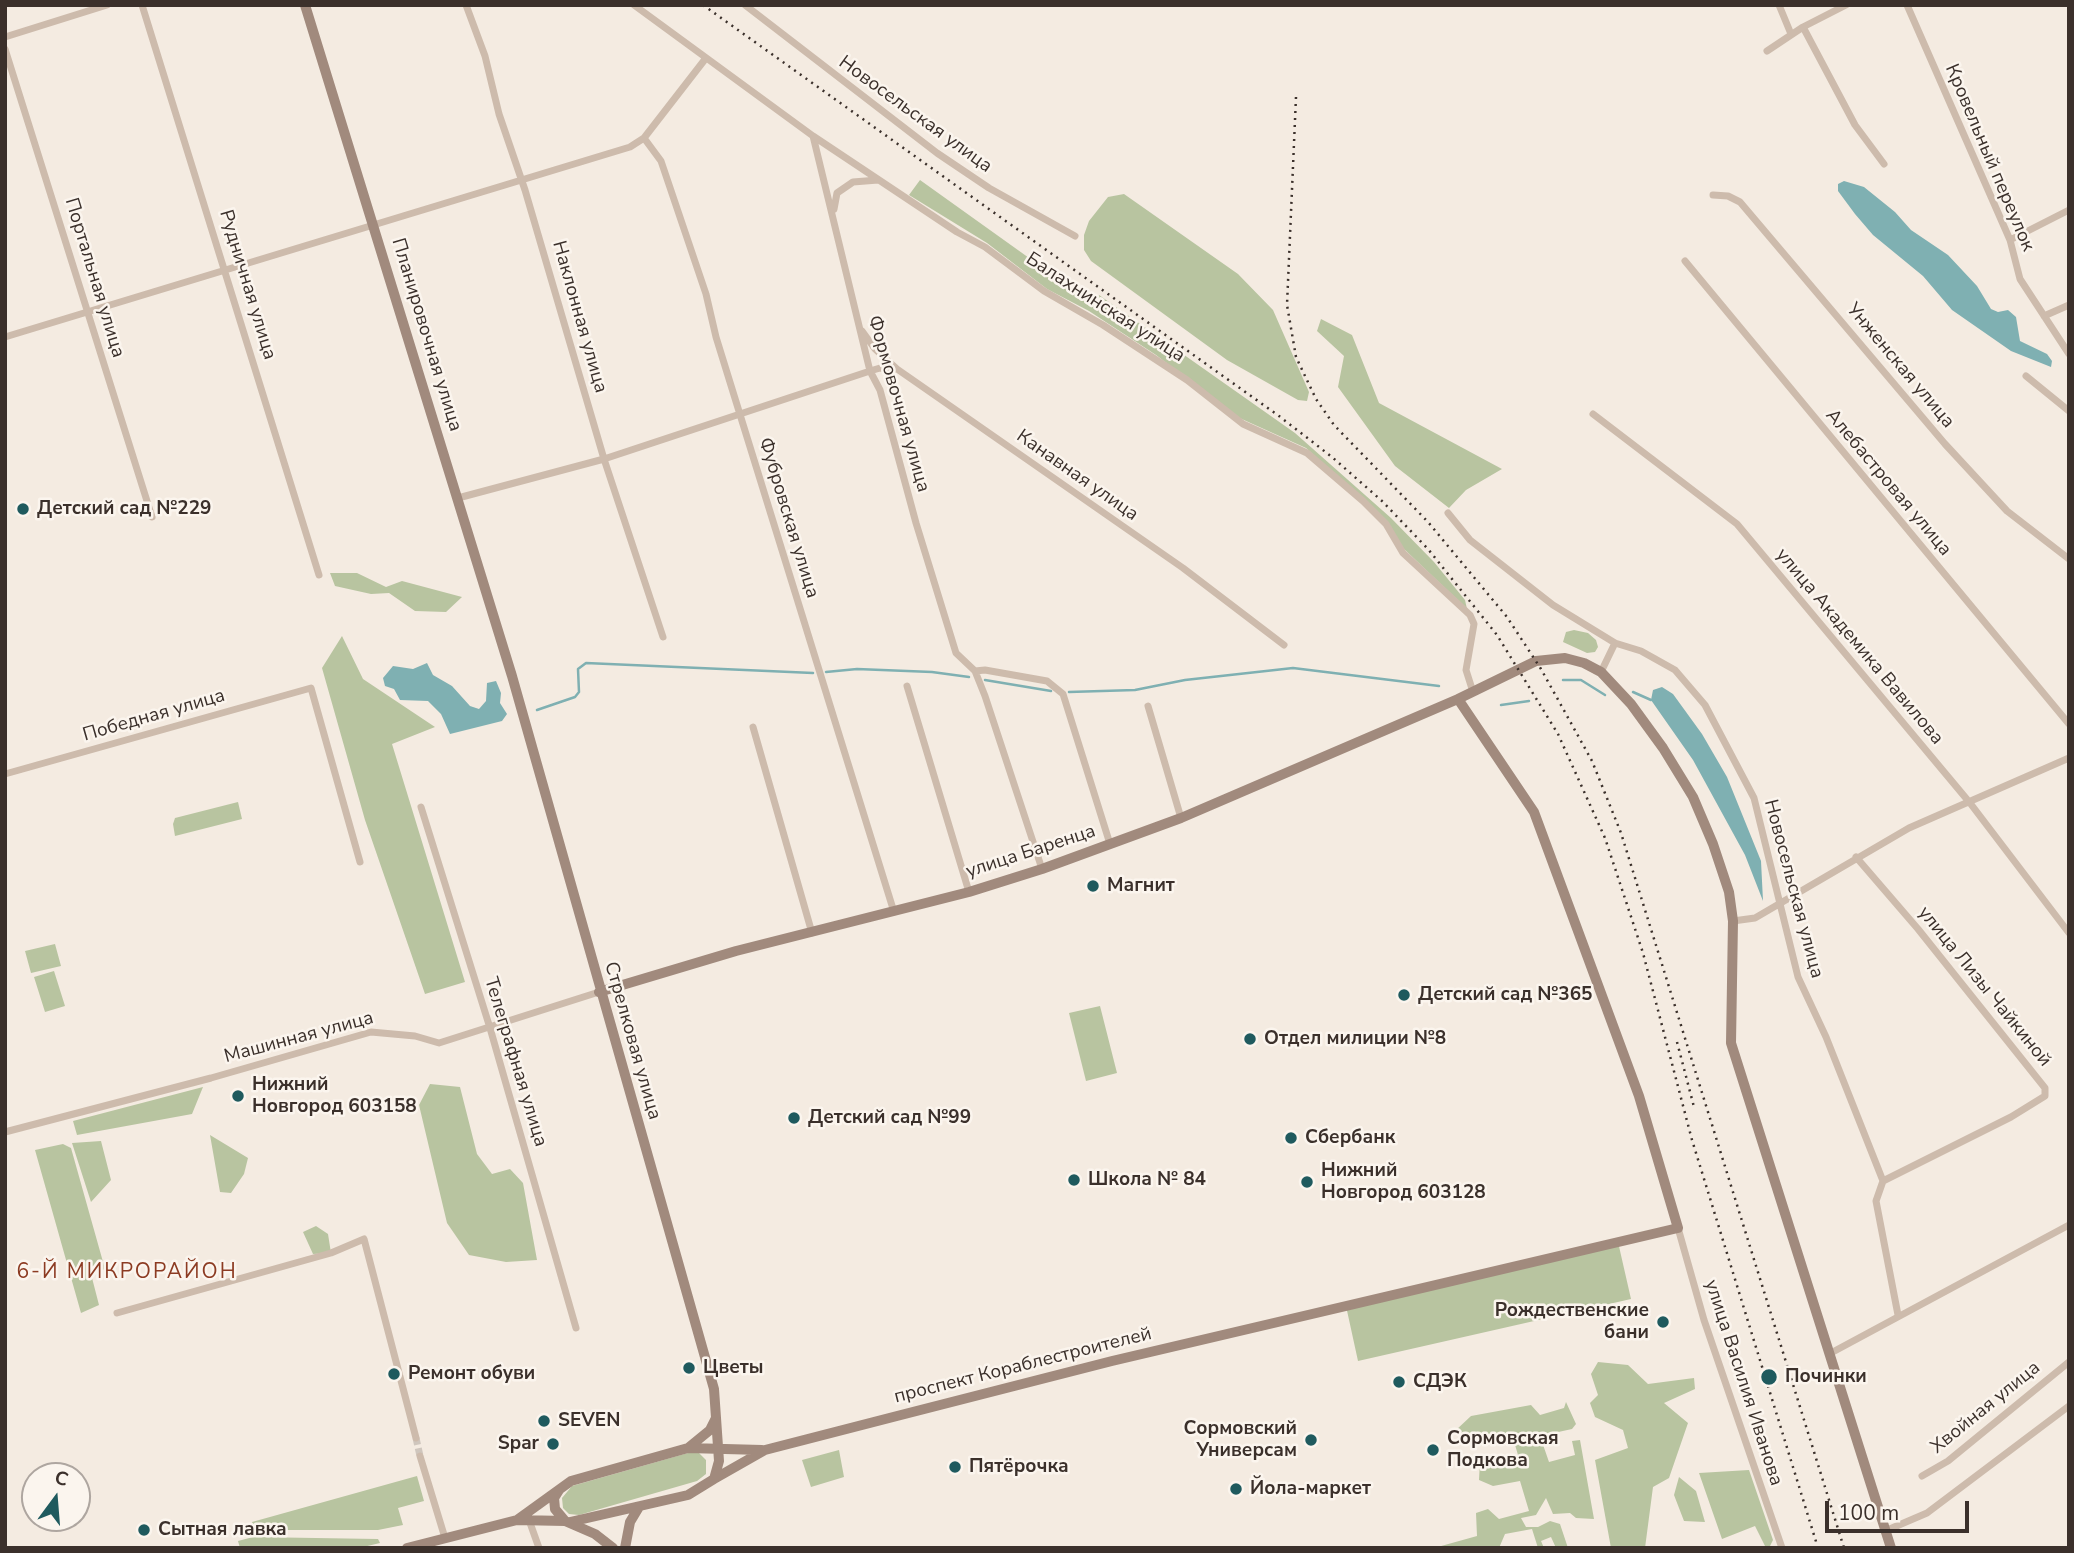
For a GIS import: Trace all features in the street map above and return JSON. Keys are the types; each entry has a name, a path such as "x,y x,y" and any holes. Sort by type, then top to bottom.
{"street":[{"path":"5,37 107,5"},
{"name":"Рудничная улица","path":"142,5 226,268 319,575"},
{"name":"Планировочная улица","path":"305,5 512,676"},
{"name":"Наклонная улица","path":"466,5 485,56 499,114 604,459 663,637"},
{"name":"Балахнинская улица","path":"634,5 813,136 985,247 1044,292 1103,325 1187,380 1243,424 1307,453 1363,500 1386,524 1403,553 1471,615 1474,624 1466,670 1473,692"},
{"name":"Новосельская улица","path":"745,5 937,153 989,188 1075,236"},
{"path":"1779,5 1791,34"},
{"path":"1767,51 1803,27 1846,5"},
{"name":"Кровельный переулок","path":"1907,5 2010,240 2020,279 2069,354"},
{"path":"1803,27 1855,125 1884,164"},
{"name":"Портальная улица","path":"5,49 152,517"},
{"path":"5,337 630,147 644,138 706,58"},
{"name":"Формовочная улица","path":"813,136 870,371 880,390 916,523 956,653 975,671 1042,869"},
{"name":"Фубровская улица","path":"644,138 661,161 672,190 894,912"},
{"path":"833,213 837,193 853,182 878,180"},
{"name":"Унженская улица","path":"1713,195 1728,195 1740,202 2007,511 2069,559"},
{"path":"2010,240 2069,210"},
{"name":"Алебастровая улица","path":"1685,261 2069,724"},
{"path":"2044,316 2069,305"},
{"name":"Канавная улица","path":"859,326 875,349 897,369 1183,568 1284,645"},
{"path":"458,499 604,459 880,368 897,369"},
{"path":"2026,376 2069,411"},
{"name":"улица Академика Вавилова","path":"1593,414 1737,524 1970,803 2069,933"},
{"name":"Новосельская улица","path":"1448,513 1470,541 1553,605 1615,643 1640,651 1675,670 1705,705 1754,798 1782,903 1798,977 1826,1037 1883,1181 1876,1201 1898,1315"},
{"path":"1615,643 1601,673 1630,704 1693,797 1729,892 1733,920 1731,1043 1891,1548"},
{"name":"улица Баренца","path":"599,992 969,892 1042,869 1181,818 1458,699 1527,665 1550,658 1584,663 1601,673"},
{"path":"975,671 985,670 1047,681 1062,694 1110,845"},
{"name":"Стрелковая улица","path":"512,676 599,992 714,1389 719,1450 714,1479"},
{"path":"907,686 969,892"},
{"name":"Победная улица","path":"5,774 311,688 360,862"},
{"path":"1458,699 1527,800 1538,823 1639,1096 1678,1228"},
{"path":"1148,706 1181,818"},
{"path":"753,727 812,933"},
{"path":"1733,920 1755,918 1909,828 2069,758"},
{"name":"Телеграфная улица","path":"421,807 489,1028 576,1328"},
{"name":"улица Лизы Чайкиной","path":"1856,857 1918,929 2045,1088 2045,1096 2011,1117 1883,1181"},
{"name":"Машинная улица","path":"5,1132 211,1078 371,1032 415,1036 439,1043 599,992"},
{"path":"1829,1354 2069,1225"},
{"name":"проспект Кораблестроителей","path":"568,1522 688,1495 765,1450 1112,1361 1678,1228"},
{"name":"улица Василия Иванова","path":"1678,1228 1704,1320 1782,1548"},
{"path":"117,1313 305,1261 364,1239 416,1438"},
{"name":"Хвойная улица","path":"1922,1476 1948,1461 2069,1362"},
{"path":"1885,1531 1927,1513 2069,1406"},
{"path":"688,1448 710,1430 717,1416"},
{"path":"523,1520 571,1482 688,1448 765,1450"},
{"path":"420,1456 445,1538"},
{"path":"559,1490 554,1498 555,1508 568,1522"},
{"path":"625,1548 630,1522 639,1507"},
{"path":"523,1520 539,1548"},
{"path":"407,1548 523,1520 568,1522 595,1534 612,1548"}],"green space":[{"path":"920,180 1092,303 1099,295 1295,433 1391,518 1434,562 1465,600 1467,609 1403,548 1387,523 1306,448 1235,416 1156,355 1089,311 1047,289 987,243 909,195"},
{"path":"1124,194 1238,274 1273,310 1309,392 1307,401 1298,400 1227,360 1091,261 1084,250 1084,235 1089,221 1108,197"},
{"path":"1321,319 1352,335 1379,403 1502,469 1466,490 1449,508 1395,466 1338,387 1344,356 1317,331"},
{"path":"330,573 357,573 386,587 402,581 462,597 446,612 415,611 389,593 371,594 335,586"},
{"path":"1574,630 1588,633 1596,640 1598,647 1595,652 1587,653 1563,642 1566,632"},
{"path":"342,636 363,679 435,727 392,744 465,982 425,994 365,820 322,668"},
{"path":"238,802 242,819 175,836 175,818"},
{"path":"55,944 61,966 31,973 25,951"},
{"path":"54,971 65,1006 45,1012 34,977"},
{"path":"1100,1006 1117,1073 1086,1081 1069,1013"},
{"path":"430,1084 460,1087 477,1154 492,1174 510,1169 523,1183 537,1260 506,1262 469,1255 447,1223 419,1105"},
{"path":"203,1087 192,1114 77,1135 73,1121"},
{"path":"210,1135 248,1158 244,1174 231,1193 220,1192"},
{"path":"101,1141 111,1180 91,1202 72,1143"},
{"path":"63,1144 71,1148 105,1269 91,1274 99,1305 81,1313 35,1150"},
{"path":"316,1226 328,1234 331,1253 313,1254 303,1232"},
{"path":"1618,1242 1631,1299 1358,1361 1346,1306"},
{"path":"1598,1362 1628,1365 1648,1384 1694,1378 1695,1389 1664,1403 1688,1423 1669,1478 1653,1487 1645,1548 1611,1548 1595,1460 1628,1448 1623,1430 1595,1417 1590,1403 1598,1395 1591,1374"},
{"path":"1566,1402 1576,1424 1572,1429 1540,1436 1549,1462 1575,1455 1572,1441 1580,1440 1594,1519 1576,1518 1570,1513 1553,1514 1546,1498 1536,1515 1521,1518 1526,1527 1538,1527 1550,1521 1560,1524 1568,1548 1556,1548 1551,1537 1541,1541 1544,1548 1538,1548 1532,1529 1505,1534 1499,1548 1434,1548 1477,1536 1476,1513 1488,1509 1499,1519 1529,1511 1520,1481 1493,1486 1479,1480 1480,1461 1518,1455 1513,1438 1478,1446 1466,1442 1455,1431 1471,1416 1531,1405 1540,1415 1564,1408"},
{"path":"839,1450 844,1477 811,1487 802,1460"},
{"path":"688,1453 699,1453 706,1460 706,1474 697,1481 579,1515 569,1514 563,1508 562,1498 572,1486"},
{"path":"1749,1470 1773,1540 1769,1548 1763,1548 1765,1546 1755,1526 1722,1539 1699,1473"},
{"path":"417,1476 424,1501 398,1508 403,1525 378,1530 255,1530 252,1522"},
{"path":"1679,1477 1696,1491 1705,1522 1684,1521 1674,1495"},
{"path":"253,1537 378,1539 380,1543 359,1548 240,1548 238,1541"}],"water":[{"path":"1844,181 1864,187 1895,212 1911,230 1948,255 1977,286 1991,309 1998,312 2008,310 2016,317 2020,341 2047,354 2052,361 2051,367 2011,351 1952,310 1923,276 1873,235 1855,214 1838,191 1838,184"},
{"path":"427,663 433,675 452,686 470,706 479,709 486,701 487,683 496,681 501,693 500,703 507,714 502,721 450,734 441,714 428,701 400,700 394,689 385,686 383,678 393,666 413,669"},
{"path":"1662,687 1673,694 1702,734 1727,777 1761,861 1763,901 1745,855 1693,760 1651,700 1653,690"}],"waterway":[{"path":"537,710 575,697 579,692 578,669 586,663 813,673"},
{"path":"1069,692 1135,690 1185,680 1293,668 1439,686"},
{"path":"826,672 857,669 932,672 969,677"},
{"path":"985,680 1051,691"},
{"path":"1563,680 1581,680 1605,695"},
{"path":"1633,692 1651,700"},
{"path":"1501,705 1529,701"}],"tunnel":[{"path":"416,1438 420,1456"}],"railway":[{"path":"703,5 1279,416 1332,457 1382,501 1428,549 1497,635 1558,734 1605,838 1643,953 1692,1140 1818,1548"},
{"path":"1296,97 1287,305 1296,357 1316,399 1334,425 1428,522 1507,617 1541,669 1592,761 1621,833 1844,1548"},
{"path":"1677,1042 1694,1107"}],"place":[{"name":"Детский сад №229","path":"23,509"},
{"name":"Магнит","path":"1093,886"},
{"name":"Детский сад №365","path":"1404,995"},
{"name":"Отдел милиции №8","path":"1250,1039"},
{"name":"Нижний Новгород 603158","path":"238,1096"},
{"name":"Детский сад №99","path":"794,1118"},
{"name":"Сбербанк","path":"1291,1138"},
{"name":"Школа № 84","path":"1074,1180"},
{"name":"Нижний Новгород 603128","path":"1307,1182"},
{"name":"Рождественские бани","path":"1663,1322"},
{"name":"Цветы","path":"689,1368"},
{"name":"Ремонт обуви","path":"394,1374"},
{"name":"Починки","path":"1769,1377"},
{"name":"СДЭК","path":"1399,1382"},
{"name":"SEVEN","path":"544,1421"},
{"name":"Сормовский Универсам","path":"1311,1440"},
{"name":"Spar","path":"553,1444"},
{"name":"Сормовская Подкова","path":"1433,1450"},
{"name":"Пятёрочка","path":"955,1467"},
{"name":"Йола-маркет","path":"1236,1489"},
{"name":"Сытная лавка","path":"144,1530"}],"district":[{"name":"6-Й МИКРОРАЙОН","path":"127,1273"}]}
